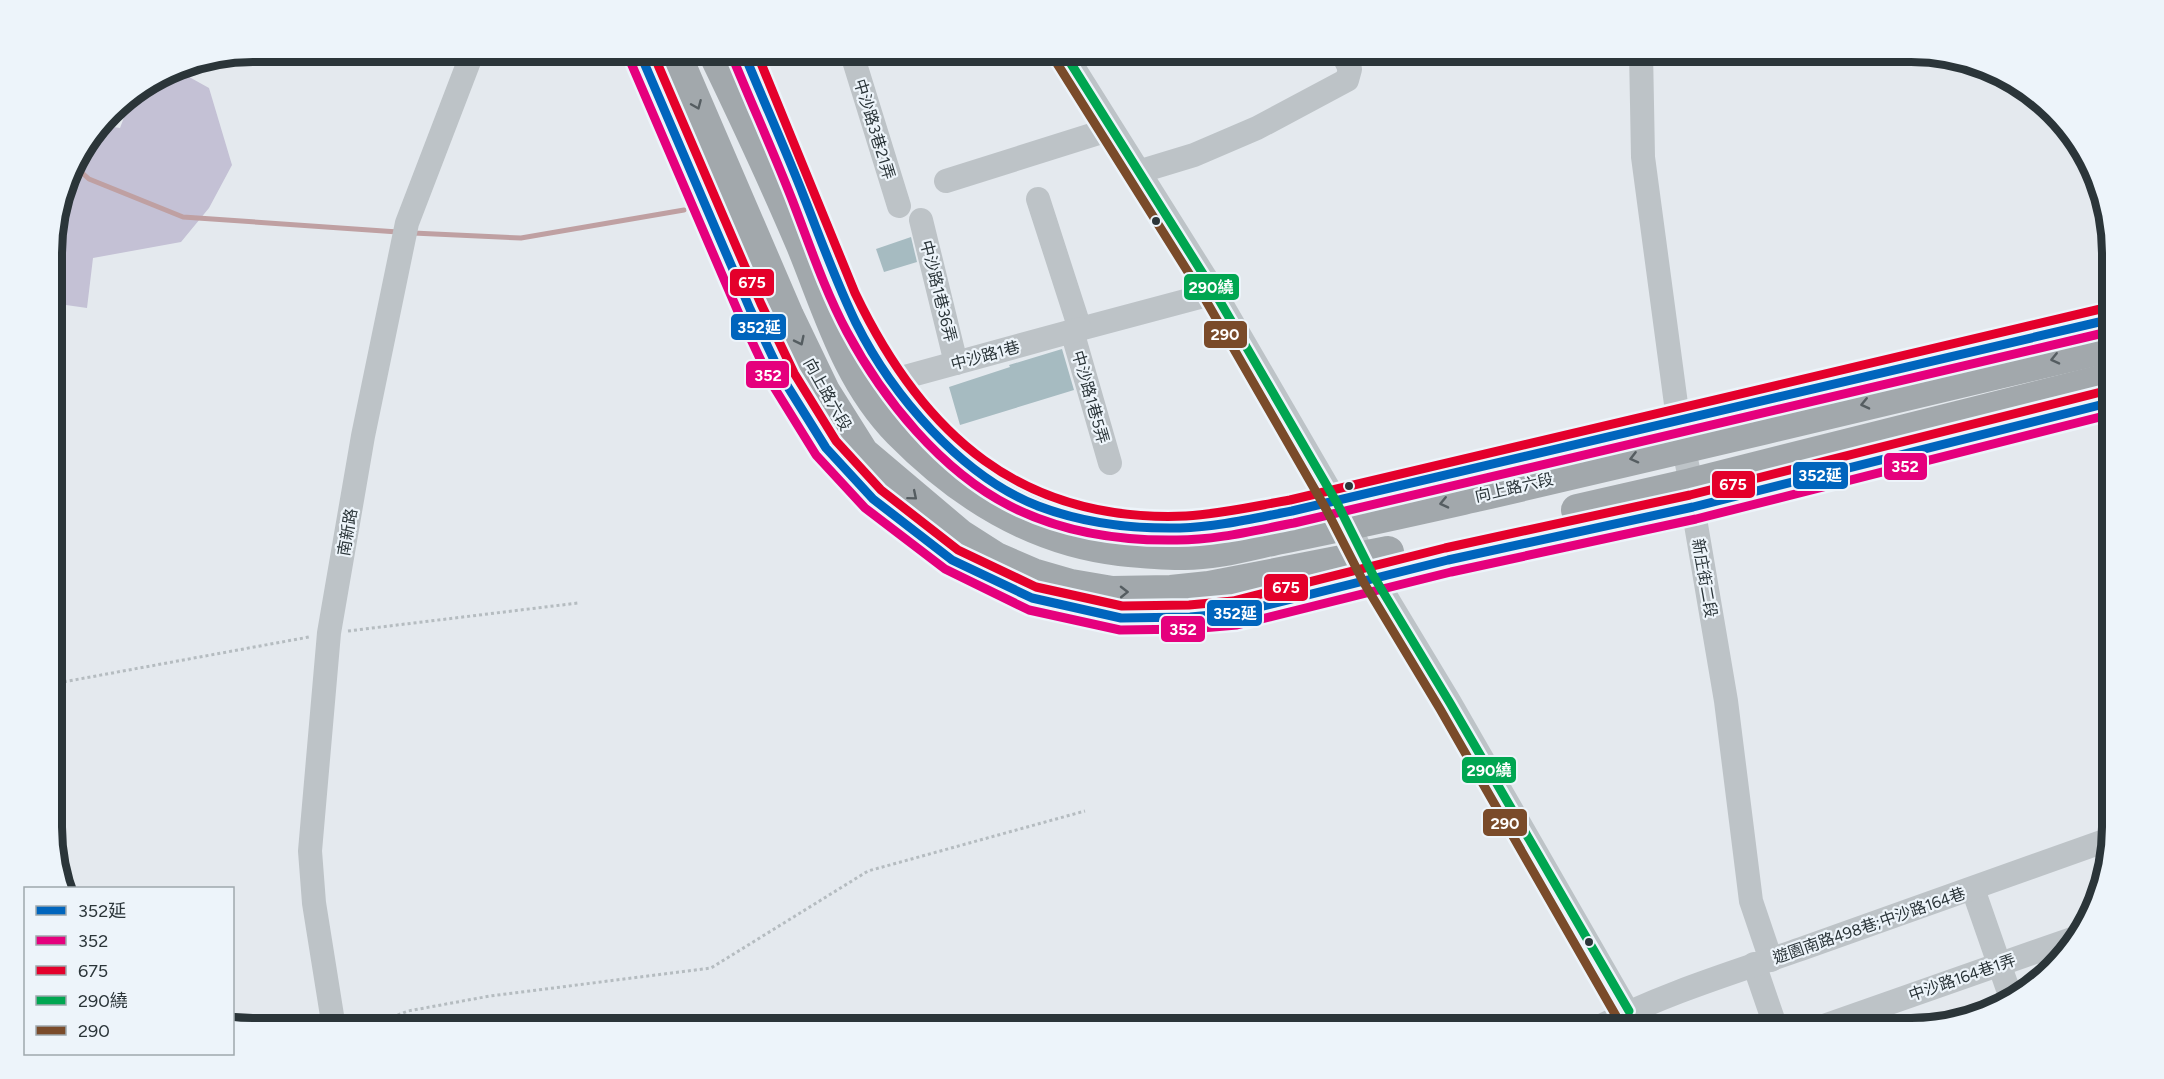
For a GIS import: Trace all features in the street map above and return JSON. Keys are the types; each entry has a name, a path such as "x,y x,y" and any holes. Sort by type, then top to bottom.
{"main road":[{"name":"向上路六段","path":"644,62 750,309 783,379 826,448 873,499 952,560 1032,598 1121,618 1190,617 1235,613 1369,568 2102,404"},
{"name":"向上路六段","path":"679,62 783,305 824,391 862,453 960,535 996,558 1033,574 1071,585 1112,592 1171,591 1369,568"},
{"name":"向上路六段","path":"718,62 801,243 850,365 870,398 900,433 954,480 1005,516 1079,543 1117,550 1183,555 1225,550 1342,514 1681,433 2102,322"},
{"name":"向上路六段","path":"747,62 844,299 868,346 890,381 927,425 995,484 1030,502 1084,520 1117,525 1179,528 1342,514"},
{"name":"向上路六段","path":"1681,433 2102,348"},
{"name":"向上路六段","path":"1692,495 2102,381"}],"street":[{"name":"南新路","path":"332,1018 315,903 310,850 329,633 363,436 405,233 469,62"},
{"name":"中沙路3巷21弄","path":"854,62 899,206"},
{"path":"1070,62 1215,294 1342,514 1369,568 1632,1017"},
{"path":"1138,172 1194,155 1257,128 1347,80 1350,69 1346,62"},
{"name":"新庄街二段","path":"1641,62 1643,157 1681,433 1726,701 1751,901 1774,1017"},
{"path":"946,181 1111,129"},
{"path":"1038,199 1076,330"},
{"name":"中沙路1巷36弄","path":"921,220 956,363"},
{"name":"中沙路1巷","path":"890,381 1215,294"},
{"name":"中沙路1巷5弄","path":"1076,330 1110,463"},
{"name":"遊園南路498巷;中沙路164巷","path":"1637,1017 1762,962 2101,842"},
{"path":"1973,889 2009,991"},
{"name":"中沙路164巷1弄","path":"1849,1017 2063,942"}],"path":[{"path":"390,1018 408,1011 490,996 711,968 868,871 1085,811"}],"shaded area":[{"path":"185,74 209,88 232,165 209,208 181,242 93,258 87,308 62,304 62,240 68,203 81,168 94,146 110,126 120,128 127,109 136,101 168,81"}],"building":[{"path":"911,237 917,262 884,272 876,249"},
{"path":"1062,349 1074,390 960,425 949,387"}],"waterway":[{"path":"80,171 89,179 183,217 398,232"},
{"path":"413,233 521,238 684,210"}],"transit line":[{"name":"352","path":"631,62 739,314 772,384 816,455 865,508 945,569 1029,610 1120,630 1190,629 1237,625 1451,572 1696,519 2102,417"},
{"name":"352延","path":"644,62 750,309 783,379 826,448 873,499 952,560 1032,598 1121,618 1190,617 1235,613 1448,560 1693,507 2102,405"},
{"name":"675","path":"657,62 761,304 794,373 836,441 881,490 958,550 1036,587 1122,606 1189,605 1233,601 1445,548 1690,495 2102,392"},
{"name":"352","path":"735,62 839,316 878,383 896,407 938,453 985,491 1029,515 1091,533 1134,539 1192,540 1294,523 2102,333"},
{"name":"352延","path":"748,62 856,323 889,378 909,405 956,454 982,475 1038,506 1090,521 1126,526 1180,528 1222,524 1292,511 2102,321"},
{"name":"675","path":"760,62 855,293 882,344 912,389 946,428 984,460 1027,486 1074,504 1127,514 1199,515 1290,500 2102,309"},
{"name":"290","path":"1056,62 1205,299 1326,509 1364,583 1440,709 1617,1017"},
{"name":"290繞","path":"1070,62 1215,293 1337,503 1374,577 1629,1011"}]}
